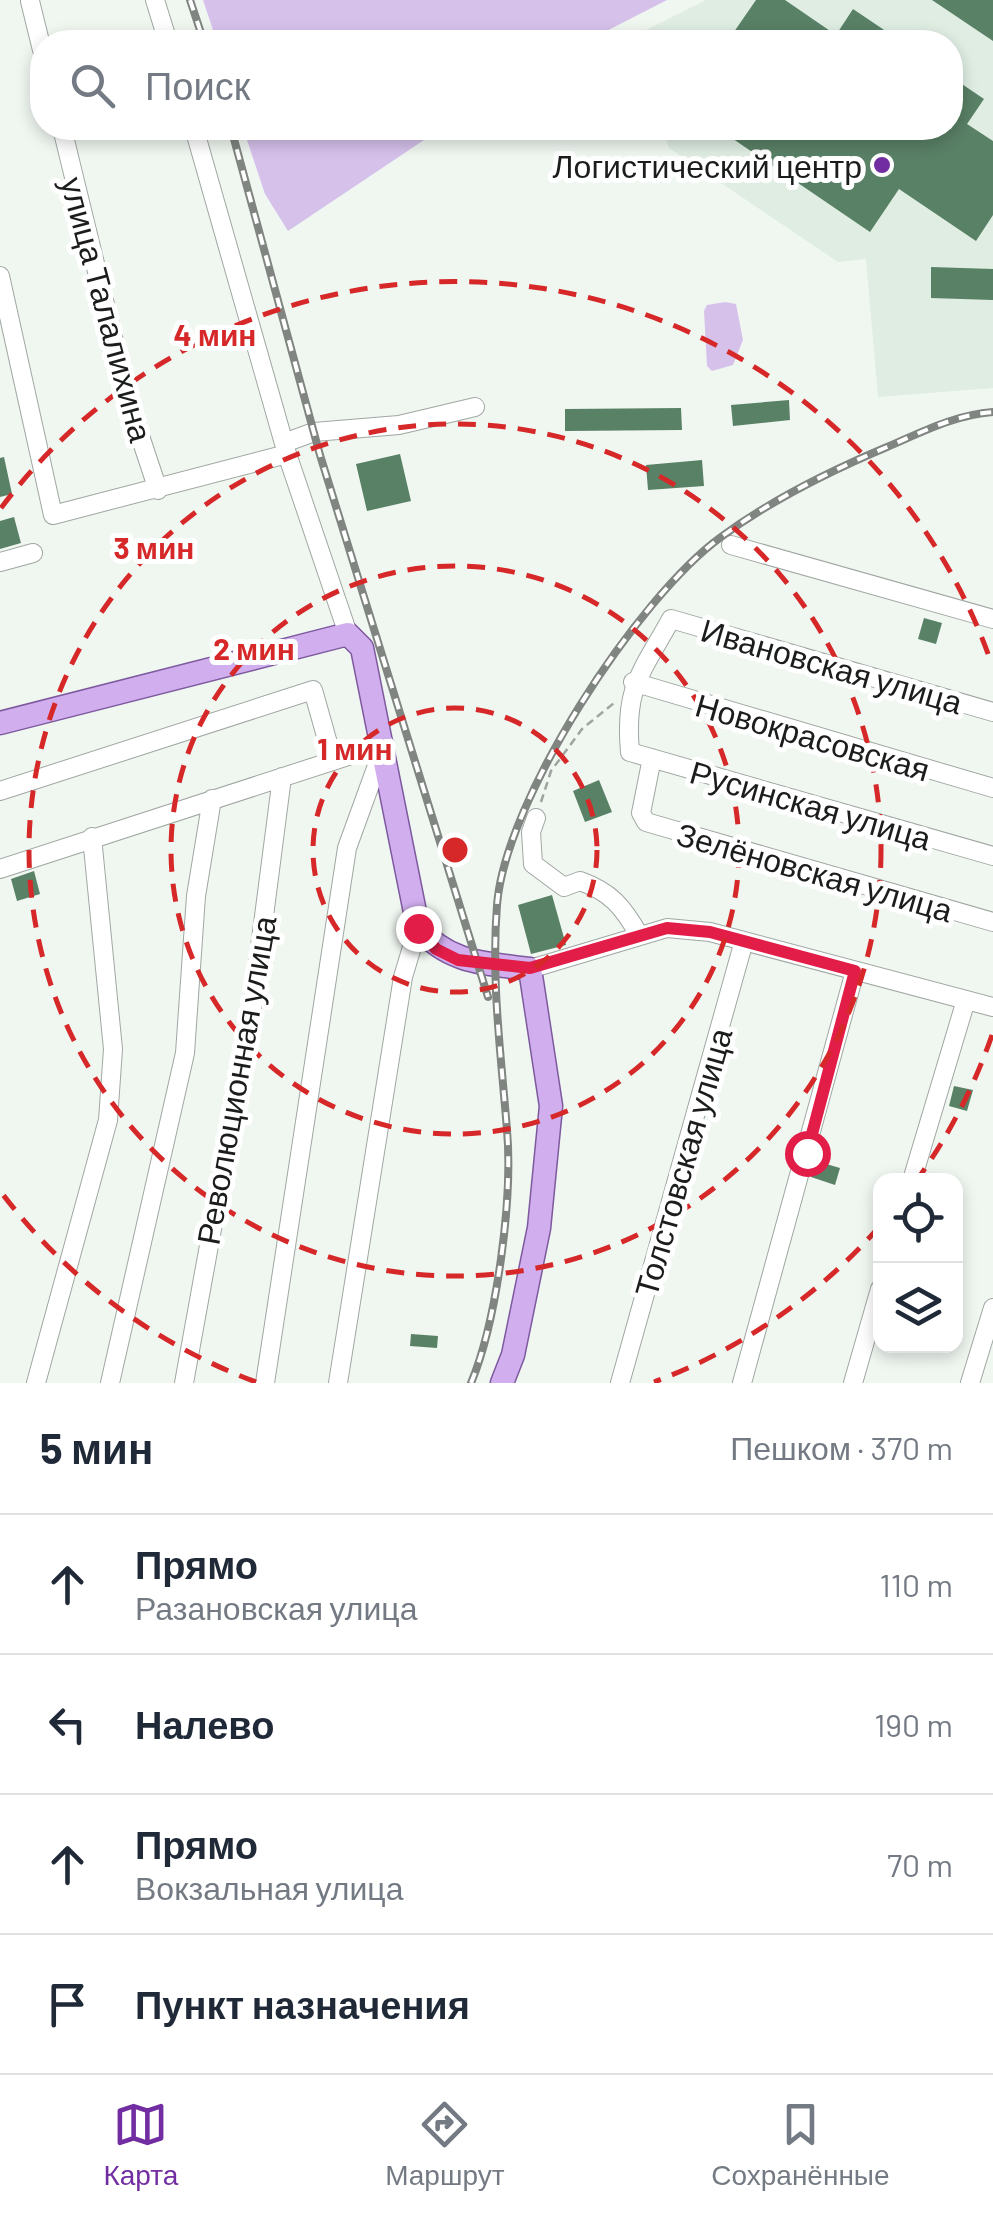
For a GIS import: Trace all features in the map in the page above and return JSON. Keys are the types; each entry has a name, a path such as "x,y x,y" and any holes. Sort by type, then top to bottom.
{"main road":[{"path":"0,723 348,634 362,648 385,744 418,928 436,949 458,960 530,968 551,1106 540,1228 512,1355 502,1383"}],"street":[{"path":"154,0 164,30"},
{"path":"30,1 37,30"},
{"name":"улица Талалихина","path":"65,140 128,402 158,490"},
{"path":"197,140 286,448 348,634"},
{"path":"0,276 53,515 158,490 286,448 314,432 399,425 475,407"},
{"path":"731,544 993,619"},
{"path":"0,562 33,553"},
{"name":"Ивановская улица","path":"633,682 672,618 993,712"},
{"name":"Русинская улица","path":"633,682 627,719 630,752 993,856"},
{"name":"Новокрасовская","path":"633,682 993,788"},
{"path":"0,791 313,690 333,761"},
{"path":"0,870 385,744"},
{"path":"264,1383 347,848 385,744"},
{"name":"Зелёновская улица","path":"652,758 641,813 646,822 993,922"},
{"name":"Революционная улица","path":"184,1383 252,1009 282,777"},
{"path":"110,1383 185,1053 196,896 212,799"},
{"path":"536,818 530,832 533,864 564,887 580,881 602,889 623,906 639,935"},
{"path":"36,1383 108,1120 114,1049 92,837"},
{"path":"338,1383 403,977 418,928"},
{"path":"530,968 667,928 744,942 993,1007"},
{"name":"Толстовская улица","path":"620,1383 744,942"},
{"path":"742,1383 855,971"},
{"path":"914,1173 966,1000"},
{"path":"970,1383 993,1308"},
{"path":"854,1383 873,1314"}],"path":[{"path":"536,818 551,771 582,728 608,712 633,682"}],"shaded area":[{"path":"203,0 667,0 608,30 213,30"},
{"path":"706,0 993,0 993,388 878,397 866,259 838,262 669,148 666,140 963,140 963,30 646,30"},
{"path":"247,140 424,140 288,231 265,194"},
{"path":"736,304 743,340 733,365 712,371 707,366 704,311 707,305"}],"building":[{"path":"756,0 785,0 829,30 735,30"},
{"path":"932,0 993,0 993,41"},
{"path":"853,9 884,30 839,30"},
{"name":"Логистический центр","path":"963,85 984,99 967,124 993,141 993,215 976,241 899,189 870,232 735,140 963,140"},
{"path":"931,267 993,269 993,300 931,298"},
{"path":"789,400 790,420 733,426 731,405"},
{"path":"681,408 682,430 565,431 565,409"},
{"path":"400,454 411,501 367,511 356,464"},
{"path":"4,457 12,494 0,497 0,458"},
{"path":"702,460 704,486 648,490 646,465"},
{"path":"14,517 21,543 0,549 0,521"},
{"path":"924,618 942,623 936,644 918,639"},
{"path":"599,780 612,812 585,822 573,791"},
{"path":"34,871 40,894 17,901 11,879"},
{"path":"552,895 566,945 531,954 518,905"},
{"path":"954,1086 973,1090 967,1111 949,1106"},
{"path":"816,1161 840,1168 835,1185 811,1177"},
{"path":"411,1334 438,1336 437,1348 410,1346"}],"railway":[{"path":"190,0 200,30"},
{"path":"234,140 320,455 488,997"},
{"path":"471,1383 495,1294 508,1190 496,990 497,905 505,862 549,759 580,704 652,605 721,537 780,499 844,466 938,425 993,412"}],"place":[{"name":"Логистический центр","path":"882,165"}],"route":[{"path":"418,928 436,949 458,960 530,968 667,928 710,932 855,971 807,1153"}]}
